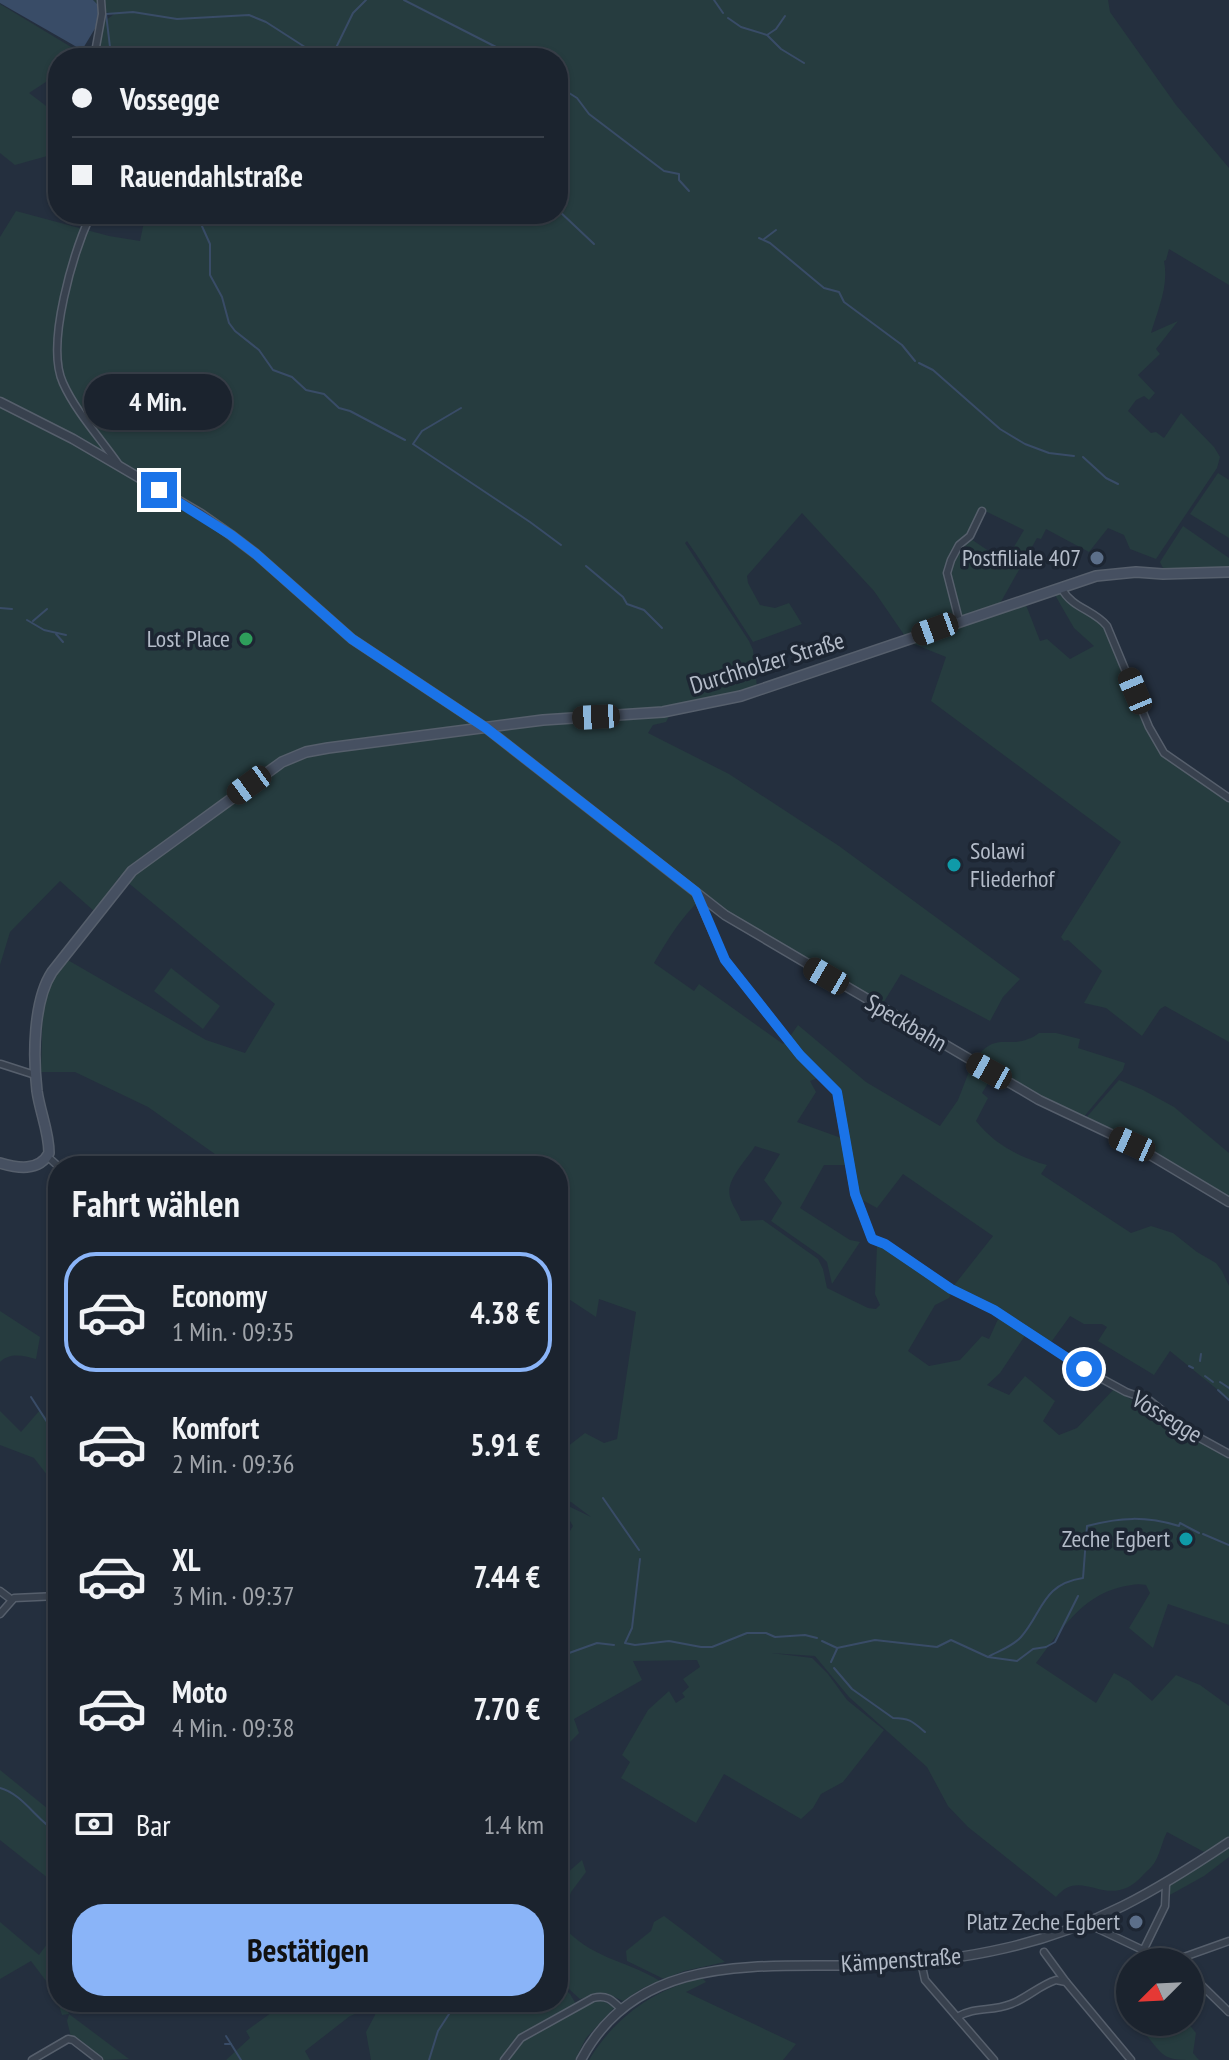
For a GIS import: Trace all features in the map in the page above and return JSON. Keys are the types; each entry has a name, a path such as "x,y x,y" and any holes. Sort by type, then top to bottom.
{"main road":[{"name":"Durchholzer Straße","path":"48,1157 36,1075 37,1016 44,985 115,891 147,859 272,768 306,752 543,720 663,712 741,696 1076,582 1109,574 1229,572"},
{"path":"0,1163 34,1166 48,1157"}],"street":[{"path":"95,48 102,2"},
{"path":"88,224 62,297 59,364 62,382 121,468"},
{"name":"Speckbahn","path":"0,402 73,439 231,535 352,639 486,728 748,931 960,1055 1058,1110 1132,1144 1229,1202"},
{"path":"959,620 947,573 959,545 970,536 982,511"},
{"path":"1062,589 1079,607 1100,617 1107,626 1149,727 1164,753 1229,798"},
{"name":"Vossegge","path":"696,892 725,960 800,1055 837,1092 855,1194 872,1239 885,1244 951,1289 994,1310 1084,1369 1126,1392 1149,1400 1189,1432 1229,1454"},
{"path":"1,1064 36,1075"},
{"path":"0,1591 12,1600 48,1597"},
{"path":"0,1614 12,1600"},
{"name":"Kämpenstraße","path":"581,2060 593,2040 622,2010 664,1984 720,1969 921,1962 1009,1947 1086,1923 1121,1908 1166,1884 1229,1842"},
{"path":"1144,1948 1165,1906 1166,1884"},
{"path":"1086,1923 1137,1948"},
{"path":"1204,1950 1229,1941"},
{"path":"1044,1952 1131,2060"},
{"path":"921,1962 925,1980 994,2060"},
{"path":"957,2017 977,2008 990,2010 1008,2006 1051,1981 1066,1982"},
{"path":"1204,1988 1229,2012"},
{"path":"568,2012 600,1996 611,1999 622,2010"},
{"path":"504,2060 521,2038 568,2012"},
{"path":"32,2060 68,2039 99,2060"}],"green space":[{"path":"93,0 1108,0 1110,12 1176,105 1229,168 1229,285 1169,249 1164,261 1164,288 1151,333 1178,321 1156,349 1160,354 1138,375 1155,393 1149,400 1144,396 1136,400 1128,411 1151,433 1156,432 1164,438 1181,413 1214,447 1220,457 1217,468 1156,559 1130,549 1124,535 1108,528 1089,552 1046,529 1041,539 1037,538 998,607 984,617 1026,605 1040,641 1047,639 1070,659 1094,646 1074,628 1055,595 1059,593 1103,622 1155,742 1183,770 1229,802 1229,1042 1165,1006 1142,1036 1106,1008 1084,1003 1102,971 1061,937 1121,842 931,701 946,657 909,642 874,591 802,513 747,576 760,605 775,608 789,603 802,624 753,642 696,554 687,541 685,543 749,641 757,687 667,709 669,716 666,722 653,725 648,733 729,774 839,846 1020,979 1003,997 990,1021 901,974 882,1005 756,932 704,896 676,927 654,963 694,991 699,984 783,1044 786,1041 820,1077 810,1081 816,1092 797,1122 844,1139 847,1165 824,1165 800,1208 850,1240 860,1242 832,1284 827,1262 771,1221 782,1203 764,1180 780,1154 755,1146 734,1177 729,1191 741,1221 763,1220 818,1259 827,1288 868,1308 876,1309 880,1305 875,1294 877,1246 882,1245 952,1292 949,1298 935,1305 908,1351 929,1366 960,1360 982,1336 989,1339 999,1317 1026,1334 1000,1373 987,1385 1009,1395 1025,1376 1055,1401 1043,1421 1059,1435 1077,1428 1114,1389 1229,1459 1229,1625 1168,1604 1153,1648 1129,1628 1150,1593 1146,1585 1130,1585 1107,1592 1082,1607 1036,1663 1096,1703 1114,1673 1129,1681 1152,1701 1176,1675 1200,1685 1229,1706 1229,1837 1206,1853 1167,1832 1154,1864 1131,1885 1107,1891 1076,1885 1066,1888 1056,1897 968,1827 948,1806 927,1767 849,1697 815,1656 771,1653 812,1658 847,1700 884,1730 843,1782 821,1794 813,1808 801,1819 724,1774 696,1823 621,1778 630,1762 622,1755 648,1710 669,1691 676,1703 685,1697 682,1693 689,1687 683,1679 700,1667 697,1660 633,1661 642,1680 574,1719 579,1733 568,1744 568,1534 573,1526 568,1518 568,1506 591,1517 568,1501 568,1446 585,1433 604,1443 617,1439 636,1312 599,1299 596,1317 568,1299 568,1156 218,1156 148,1107 75,1072 41,1072 43,998 51,979 66,959 206,1040 245,1053 275,1004 120,876 94,911 60,881 10,932 0,965 0,237 16,211 48,220 48,224 64,224 140,241 144,224 568,224 568,48 98,48 101,24 114,14 105,12","holes":["983,510 1024,530 1005,562 968,537"]},
{"path":"0,4 73,48 48,48 48,81 29,93 48,107 48,156 15,165 0,153"},
{"path":"1218,473 1229,480 1229,538 1190,514"},
{"path":"1183,526 1229,558 1229,569 1172,571 1163,568 1160,562"},
{"path":"171,968 220,1006 203,1029 154,991"},
{"path":"798,1025 866,1082 940,1126 958,1100 972,1064 992,1077 982,1093 988,1098 976,1121 999,1143 1017,1154 1047,1165 1041,1174 1131,1233 1151,1226 1173,1233 1216,1263 1229,1286 1229,1399 1170,1351 1154,1375 1098,1341 1107,1327 1084,1324 1070,1316 1049,1345 952,1288 993,1236 903,1174 877,1208 857,1197 840,1094 788,1039"},
{"path":"1039,1033 1056,1033 1080,1039 1078,1048 1125,1063 1123,1070 1082,1119 975,1060 995,1043 1021,1041"},
{"path":"1119,1080 1174,1107 1229,1153 1229,1199 1085,1119"},
{"path":"0,1311 40,1337 36,1359 13,1356 0,1362"},
{"path":"40,1410 48,1420 48,1476 34,1458 0,1445 0,1411 21,1432"},
{"path":"0,1770 48,1809 48,1878 0,1840"},
{"path":"1229,1844 1229,1857 1204,1876 1168,1896 1169,1886"},
{"path":"582,1860 586,1872 571,1892 568,1902 568,1872"},
{"path":"664,1916 725,1962 664,1979 627,1961 626,1951"},
{"path":"0,1922 39,1955 48,1943 48,1983 31,1961 0,1979"},
{"path":"568,1932 596,1952 660,1981 623,2001 606,1993 580,1999 568,1988"},
{"path":"702,1978 706,1982 686,1992 796,2044 783,2060 589,2060 610,2031 637,2007 668,1990"},
{"path":"568,1992 570,1994 576,2004 568,2009"},
{"path":"601,1999 614,2008 586,2038 575,2060 506,2060 521,2041 593,2000"},
{"path":"272,2012 360,2012 350,2016 305,2051 310,2060 226,2060 250,2038 246,2031"},
{"path":"375,2012 562,2012 519,2037 500,2060 371,2060 366,2032"},
{"path":"69,2014 129,2059 104,2060 79,2039 71,2037 67,2021"},
{"path":"1147,2036 1196,2036 1193,2053 1199,2060 1171,2058 1161,2052"}],"water":[{"path":"0,0 93,0 105,12 83,48 79,48 0,3"}],"waterway":[{"path":"336,48 353,13 366,0"},
{"path":"404,0 498,48"},
{"path":"714,0 723,13"},
{"path":"110,47 106,14 133,12 177,19 249,15 306,48"},
{"path":"767,35 776,29 785,16"},
{"path":"728,18 741,27 767,35 781,49 804,63"},
{"path":"568,92 577,98 589,114 664,171 679,174 679,180 689,191"},
{"path":"568,219 594,244"},
{"path":"201,224 210,244 210,275 235,331 259,350 273,370 292,377 306,390 324,394 339,408 405,440"},
{"path":"764,239 776,230"},
{"path":"759,238 770,243 824,288 839,292 844,302 902,345 915,361"},
{"path":"919,363 933,370 1000,429 1025,444 1049,453 1074,456"},
{"path":"461,408 422,431 413,444 561,545"},
{"path":"1083,457 1106,478 1118,484"},
{"path":"586,566 623,597 627,604 644,610 662,628"},
{"path":"0,608 12,609"},
{"path":"33,621 47,609"},
{"path":"27,620 44,630 66,635"},
{"path":"56,634 63,642"},
{"path":"1200,1361 1201,1354"},
{"path":"1189,1366 1193,1368"},
{"path":"1205,1376 1213,1382"},
{"path":"1220,1382 1229,1388"},
{"path":"1218,1390 1229,1400"},
{"path":"31,1397 48,1423"},
{"path":"603,1498 639,1550"},
{"path":"822,1641 837,1648 875,1640 937,1647 951,1640 988,1657 1021,1637 1045,1600 1059,1586 1083,1578 1087,1526 1122,1519 1144,1519 1179,1526 1180,1523 1199,1533"},
{"path":"1203,1534 1229,1545"},
{"path":"640,1559 632,1628 625,1643 635,1645 669,1641 712,1647 747,1633 817,1638"},
{"path":"988,1657 1017,1661 1033,1649 1055,1642 1078,1596"},
{"path":"568,1653 597,1643 614,1645"},
{"path":"831,1662 837,1649"},
{"path":"834,1668 852,1689 893,1718 910,1721 925,1732"},
{"path":"0,1788 16,1796 48,1826"},
{"path":"429,2060 438,2031 450,2012"},
{"path":"226,2036 231,2044"},
{"path":"225,2044 231,2044 241,2060"}],"place":[{"name":"Postfiliale 407","path":"1097,558"},
{"name":"Lost Place","path":"246,639"},
{"name":"Solawi Fliederhof","path":"954,865"},
{"name":"Zeche Egbert","path":"1186,1539"},
{"name":"Platz Zeche Egbert","path":"1136,1922"}],"route":[{"path":"159,490 231,535 352,639 486,728 696,892 707,924 725,960 800,1055 837,1092 855,1194 872,1239 885,1244 951,1289 994,1310 1084,1369"}]}
